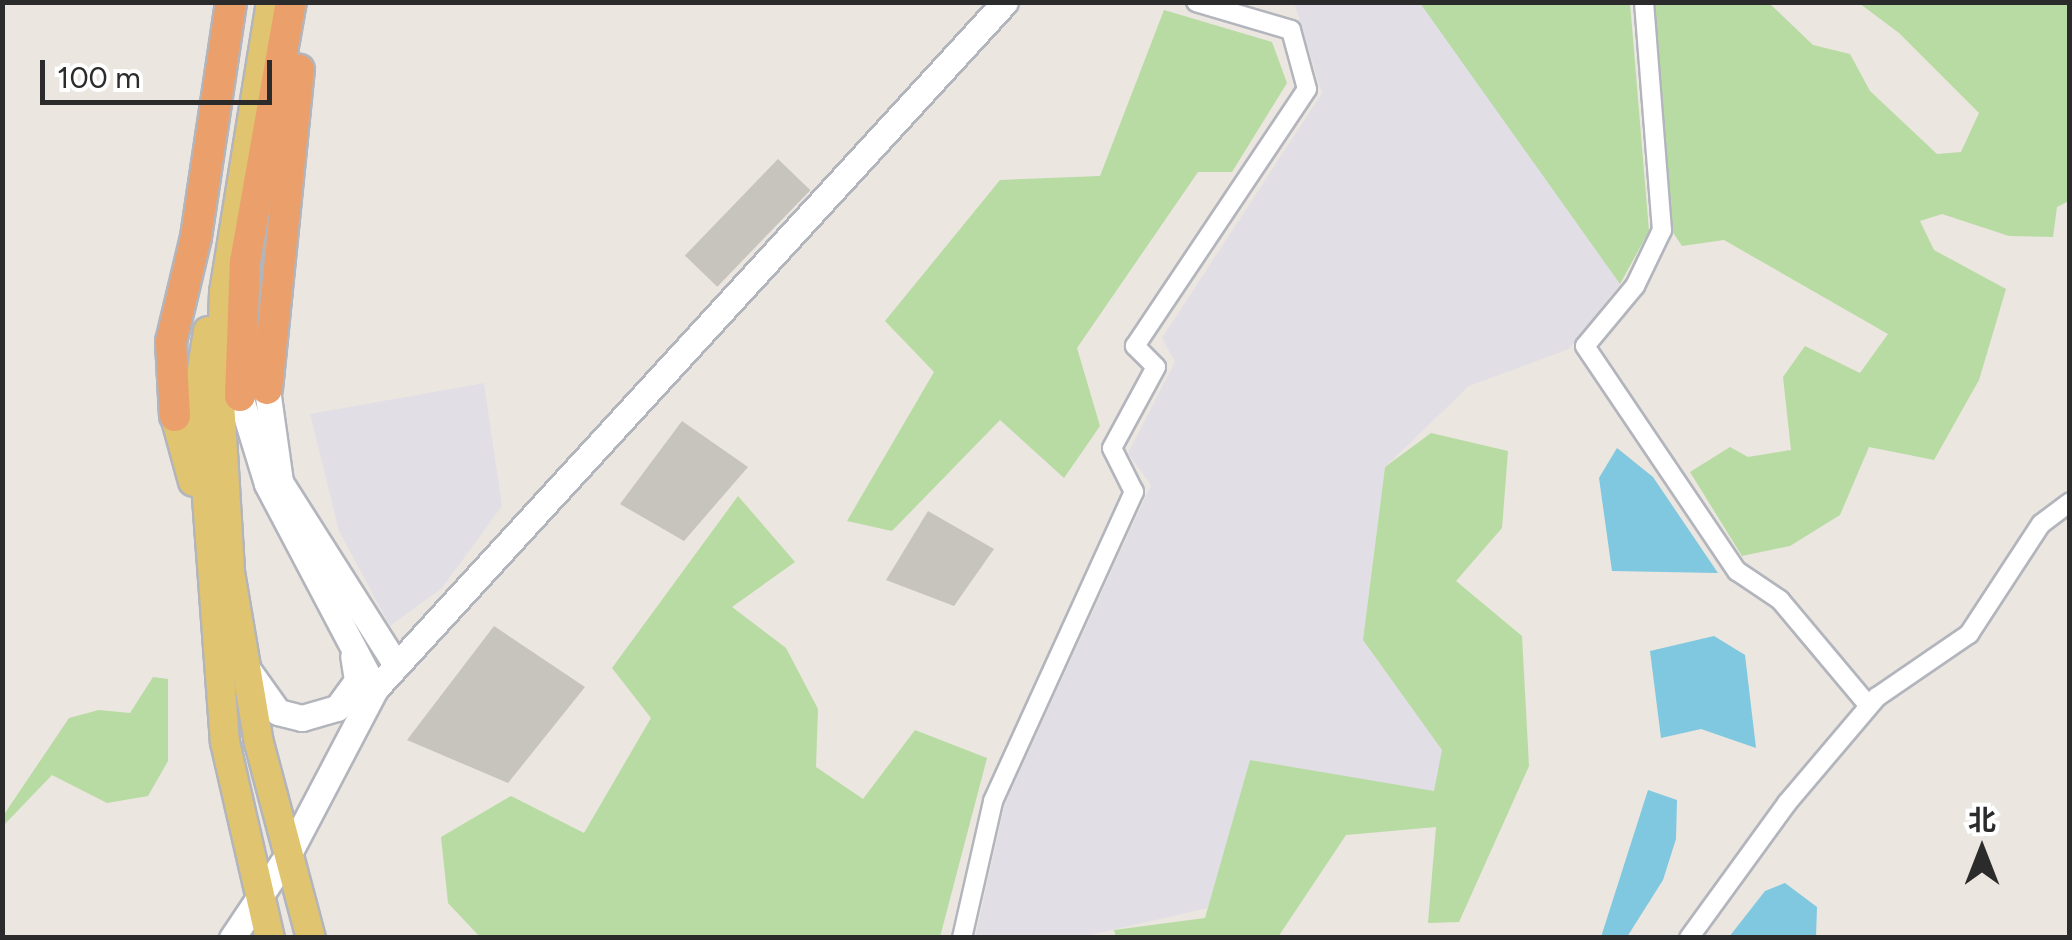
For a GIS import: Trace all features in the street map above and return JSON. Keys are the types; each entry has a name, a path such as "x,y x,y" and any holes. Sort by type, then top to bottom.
{"highway":[{"path":"175,416 172,342 196,237 231,2"},
{"path":"253,392 304,8"}],"main road":[{"path":"254,2 199,390 226,742 270,938"},
{"path":"271,2 223,329 230,572 246,667 311,938"},
{"path":"232,938 289,853 374,690 1005,2"},
{"path":"253,392 280,482 396,665"},
{"path":"253,392 267,484 374,690"},
{"path":"175,416 210,543"},
{"path":"246,667 278,712 302,718 337,708 347,694 356,680 352,646"}],"street":[{"path":"962,938 994,800 1134,492 1112,448 1156,367 1134,346 1307,90 1291,30 1196,2"},
{"path":"1644,2 1662,230 1635,286 1585,346 1737,570 1780,600 1868,706"},
{"path":"1689,938 1787,803 1868,706 1968,634 2042,524 2070,502"}],"shaded area":[{"path":"1294,2 1425,3 1620,284 1569,349 1469,386 1385,467 1363,640 1443,750 1434,792 1251,760 1208,908 1081,937 975,938 1005,803 1151,485 1128,453 1175,362 1162,338 1322,93"},
{"path":"484,383 502,506 442,588 390,626 339,531 310,414"}],"green space":[{"path":"1768,2 1813,45 1850,54 1870,91 1937,154 1961,152 1979,113 1899,33 1859,3 2069,3 2069,201 2057,207 2053,237 2009,236 1942,214 1920,221 1934,250 2006,289 1979,380 1934,460 1869,447 1840,515 1790,546 1742,556 1690,472 1730,447 1748,457 1791,450 1783,377 1805,346 1860,373 1888,334 1724,240 1682,246 1670,228 1654,3"},
{"path":"1420,3 1630,3 1649,231 1620,284"},
{"path":"1164,10 1272,42 1287,83 1232,172 1198,172 1077,348 1100,426 1064,478 1000,420 892,531 847,521 934,372 885,321 1000,180 1100,176"},
{"path":"1431,433 1508,451 1502,528 1456,581 1522,636 1529,766 1459,922 1428,923 1436,827 1346,835 1278,937 1116,937 1114,930 1205,918 1250,760 1434,791 1442,750 1363,640 1385,467"},
{"path":"738,496 795,562 732,607 786,648 818,709 816,767 863,799 915,730 987,758 940,937 480,937 448,903 441,837 511,796 584,833 651,718 612,668"},
{"path":"153,677 168,679 168,761 148,796 107,803 52,775 3,826 3,816 69,718 99,710 130,713"}],"water":[{"path":"1617,448 1653,477 1718,573 1612,571 1599,478"},
{"path":"1714,636 1745,655 1756,748 1701,729 1661,738 1650,651"},
{"path":"1648,790 1677,800 1676,839 1663,880 1627,937 1601,937"},
{"path":"1785,883 1817,907 1816,937 1729,937 1765,891"}],"building":[{"path":"778,159 810,190 717,287 685,255"},
{"path":"682,421 748,467 684,541 620,504"},
{"path":"928,511 994,549 954,606 886,580"},
{"path":"494,626 585,687 508,783 407,740"}]}
